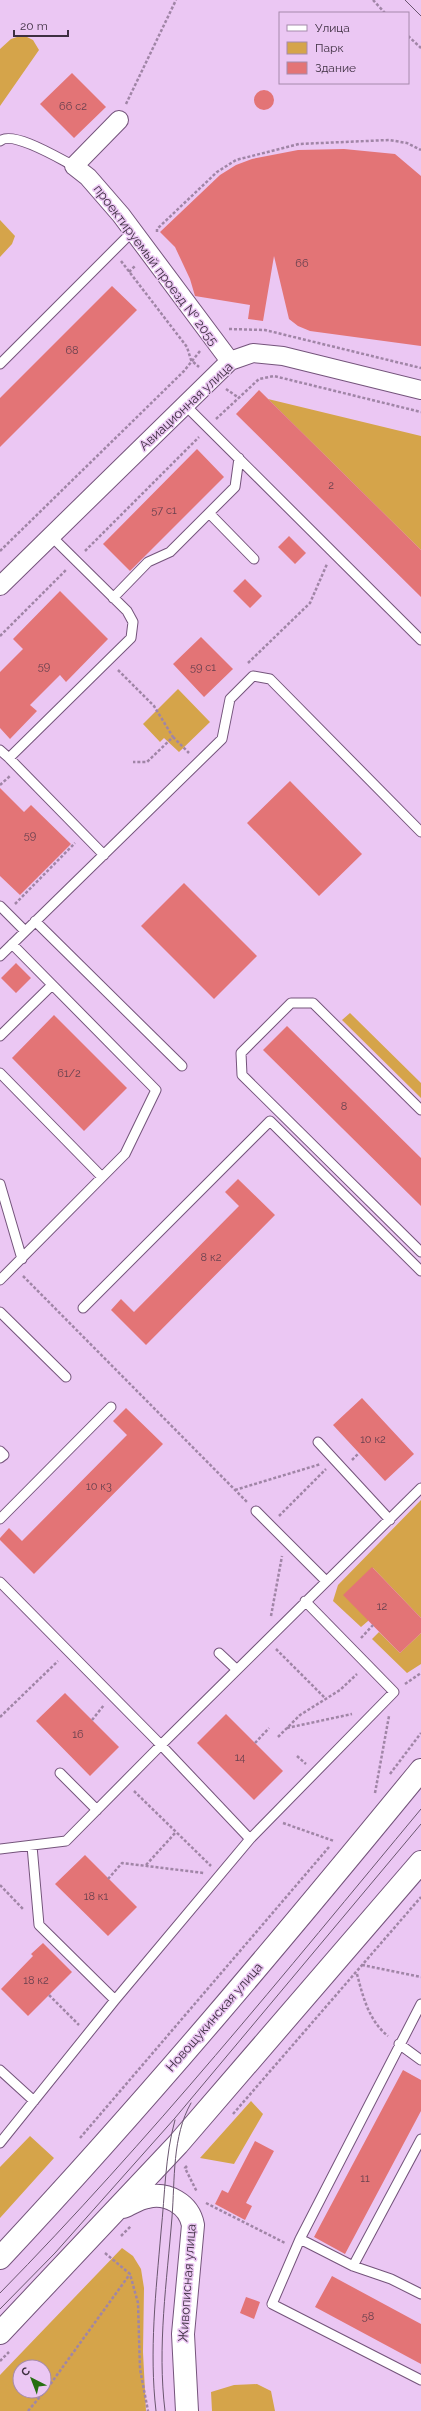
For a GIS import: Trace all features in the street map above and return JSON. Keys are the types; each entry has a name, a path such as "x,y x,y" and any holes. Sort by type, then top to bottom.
{"main road":[{"name":"Новощукинская улица","path":"0,2258 180,2056 320,1893 421,1770"},
{"path":"0,2333 117,2210 257,2055 421,1862"},
{"name":"Живописная улица","path":"117,2210 145,2197 159,2195 180,2204 191,2216 193,2225 183,2334 187,2411"}],"street":[{"path":"74,166 119,120"},
{"name":"проектируемый проезд № 2055","path":"74,166 88,177 132,232 230,361"},
{"name":"Авиационная улица","path":"0,586 230,361 253,353 283,356 421,390"}],"lane":[{"path":"0,141 3,139 17,138 74,166"},
{"path":"0,364 132,232"},
{"path":"185,406 208,427 421,640"},
{"path":"113,598 148,562 170,552 235,487 239,458"},
{"path":"209,513 254,559"},
{"path":"9,758 131,638 133,622 128,612 51,536"},
{"path":"0,956 222,739 230,699 253,676 270,679 421,832"},
{"path":"0,750 104,855"},
{"path":"3,909 25,931"},
{"path":"35,921 182,1066"},
{"path":"0,1280 124,1154 156,1090 12,944"},
{"path":"0,1036 52,985"},
{"path":"421,1110 313,1003 291,1003 241,1053 242,1075 421,1252"},
{"path":"0,1073 102,1177"},
{"path":"83,1308 270,1121 421,1271"},
{"path":"0,1184 22,1259"},
{"path":"0,1312 66,1377"},
{"path":"0,1520 111,1407"},
{"path":"318,1442 390,1520"},
{"path":"0,1451 4,1455 0,1458"},
{"path":"0,1850 66,1841 236,1669 421,1488"},
{"path":"256,1511 326,1581"},
{"path":"0,1582 250,1839"},
{"path":"0,2143 115,2000 250,1839 394,1692 305,1601"},
{"path":"219,1653 236,1669"},
{"path":"60,1773 97,1810"},
{"path":"32,1846 39,1925 115,2000"},
{"path":"421,2004 300,2238 272,2304 421,2380"},
{"path":"399,2044 421,2060"},
{"path":"0,2070 34,2101"},
{"path":"353,2266 421,2139"},
{"path":"300,2238 353,2266 391,2279 421,2294"}],"path":[{"path":"119,120 176,0"},
{"path":"373,0 384,12"},
{"path":"409,37 421,48"},
{"path":"157,235 157,229 217,172 236,160 298,144 389,140 407,143 421,150"},
{"path":"113,251 187,347 190,360 239,398"},
{"path":"362,354 421,368"},
{"path":"0,636 208,427 259,379 274,376 421,412"},
{"path":"244,666 310,603 332,551"},
{"path":"117,669 154,706 173,737 194,758"},
{"path":"134,762 147,762 173,737"},
{"path":"0,785 10,776"},
{"path":"3,909 75,843"},
{"path":"14,1267 256,1511"},
{"path":"235,1490 335,1460"},
{"path":"270,1525 335,1460"},
{"path":"0,1717 58,1661"},
{"path":"278,1737 300,1715 340,1690 359,1672"},
{"path":"375,1793 394,1692 421,1673"},
{"path":"92,1720 112,1696"},
{"path":"287,1728 335,1716"},
{"path":"255,1743 269,1728"},
{"path":"389,1775 421,1733"},
{"path":"125,1782 220,1875"},
{"path":"370,1799 380,1787"},
{"path":"269,1819 334,1841"},
{"path":"146,1866 176,1832"},
{"path":"76,2142 339,1835"},
{"path":"108,1879 122,1863 220,1875"},
{"path":"0,1885 39,1925"},
{"path":"232,2115 356,1974 362,1965 421,1897"},
{"path":"362,1965 421,1977"},
{"path":"356,1974 366,2006 381,2030"},
{"path":"49,1995 88,2034"},
{"path":"185,2168 190,2162"},
{"path":"202,2201 296,2249"},
{"path":"105,2253 130,2274 138,2304 140,2370 148,2411"},
{"path":"28,2411 50,2386 130,2274"}],"green space":[{"path":"23,35 33,40 39,50 0,106 0,49 11,39"},
{"path":"0,220 15,236 12,244 0,257"},
{"path":"268,399 421,436 421,550"},
{"path":"178,689 210,722 179,752 164,738 160,742 143,724"},
{"path":"350,1013 421,1083 421,1098 342,1020"},
{"path":"421,1500 421,1618 373,1568 368,1621 361,1627 333,1601 338,1585"},
{"path":"379,1632 400,1653 421,1633 421,1664 407,1673 372,1639"},
{"path":"251,2101 263,2114 234,2164 200,2158"},
{"path":"30,2136 54,2158 0,2218 0,2167"},
{"path":"122,2248 133,2256 141,2269 144,2288 143,2352 146,2411 0,2411 0,2375 12,2363 12,2399 52,2399 52,2359 15,2359"},
{"path":"257,2384 271,2391 275,2411 212,2411 211,2392 234,2385"}],"building":[{"path":"72,73 106,107 74,138 40,104"},
{"path":"264,90 271,93 274,100 271,107 264,110 257,107 254,100 257,93"},
{"path":"344,149 395,154 421,176 421,346 310,331 298,326 289,319 274,256 263,321 248,319 250,305 195,296 190,279 175,247 160,232 220,175 236,165 252,159 298,150"},
{"path":"112,286 137,310 0,447 0,398"},
{"path":"259,390 421,550 421,597 236,414"},
{"path":"197,449 224,477 130,571 103,544"},
{"path":"289,536 306,553 295,564 278,547"},
{"path":"245,579 262,596 250,608 233,591"},
{"path":"60,591 108,639 66,682 60,675 30,705 37,711 10,739 0,728 0,672 23,649 13,639"},
{"path":"201,637 233,669 204,697 173,664"},
{"path":"290,781 362,854 319,896 247,823"},
{"path":"0,788 24,812 31,805 71,844 20,895 0,876"},
{"path":"184,883 257,956 214,999 141,926"},
{"path":"16,963 31,978 16,993 1,978"},
{"path":"54,1015 127,1088 84,1131 12,1058"},
{"path":"287,1026 421,1158 421,1206 263,1050"},
{"path":"238,1179 275,1215 146,1345 111,1310 121,1299 134,1312 239,1206 225,1192"},
{"path":"362,1398 414,1454 385,1481 333,1425"},
{"path":"126,1408 163,1444 34,1574 0,1540 0,1538 9,1528 22,1541 127,1435 113,1421"},
{"path":"372,1567 421,1618 421,1633 400,1653 343,1595"},
{"path":"65,1693 119,1747 90,1776 36,1721"},
{"path":"226,1714 283,1771 254,1800 197,1743"},
{"path":"85,1855 137,1907 108,1936 55,1884"},
{"path":"43,1943 72,1972 28,2016 1,1989 33,1956 31,1954"},
{"path":"403,2070 421,2080 421,2111 345,2254 314,2237"},
{"path":"255,2141 274,2151 246,2203 252,2206 245,2220 215,2204 222,2190 228,2193"},
{"path":"332,2276 421,2324 421,2364 315,2307"},
{"path":"246,2297 260,2302 254,2319 240,2313"}],"tram line":[{"path":"405,0 421,16"},
{"path":"0,2293 56,2235 163,2116 215,2056 421,1809"},
{"path":"0,2309 55,2253 175,2118 421,1824"},
{"path":"165,2411 162,2338 177,2144 180,2130 191,2103"},
{"path":"156,2411 153,2366 155,2299 167,2161 175,2120"}]}
